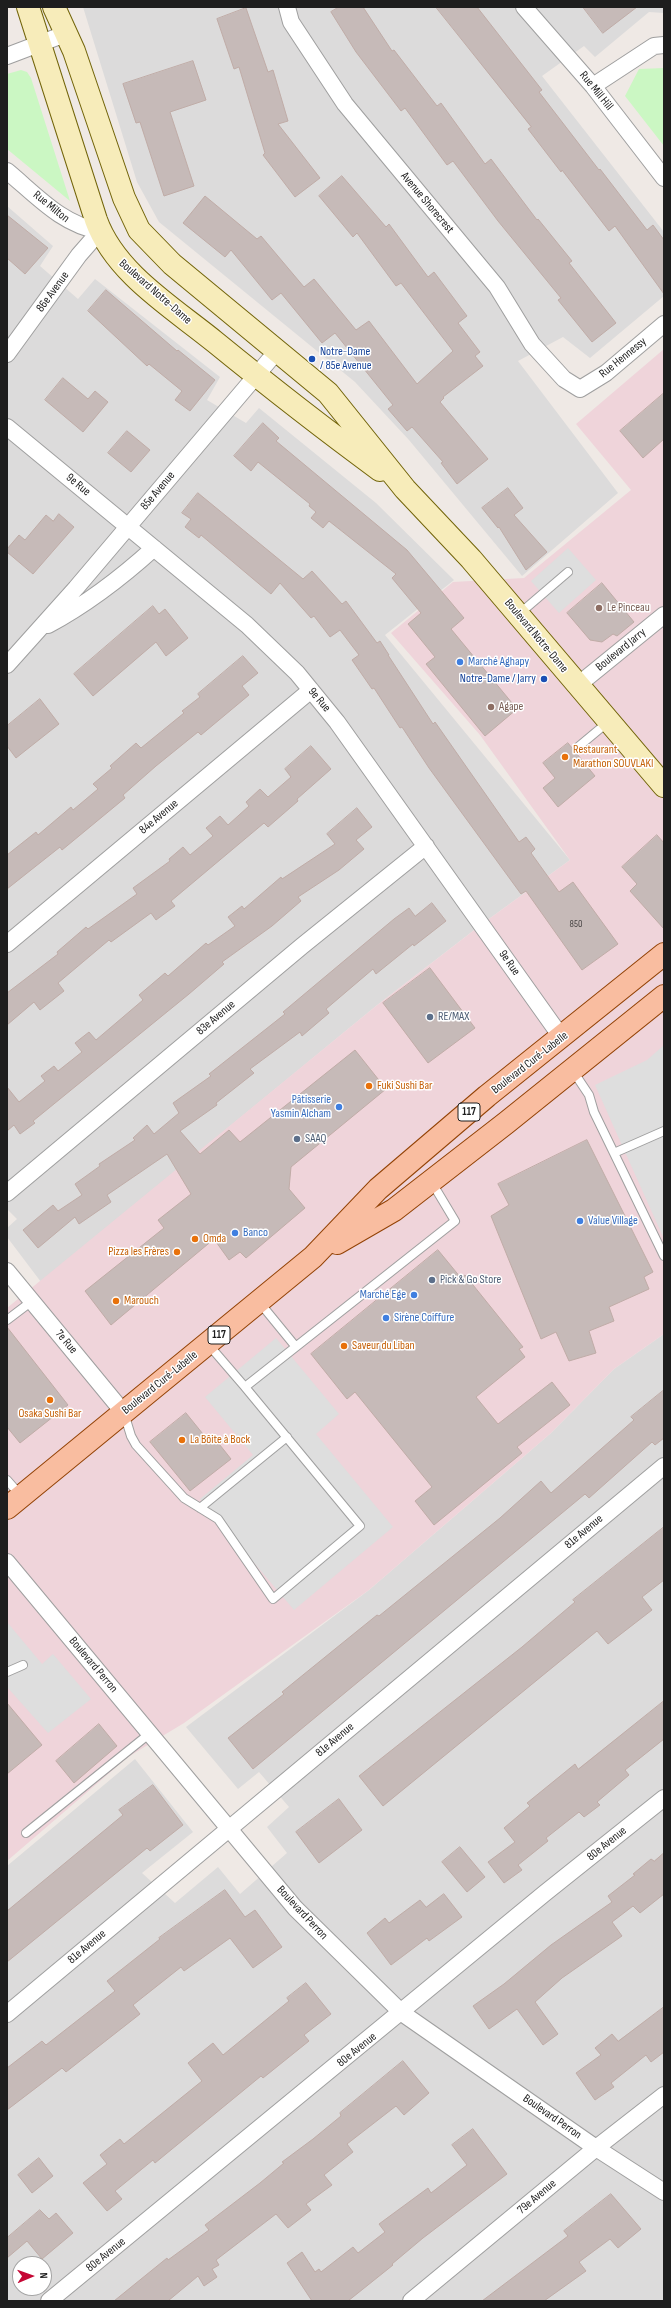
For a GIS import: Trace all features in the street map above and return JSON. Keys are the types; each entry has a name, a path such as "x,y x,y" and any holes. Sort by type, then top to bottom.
{"main road":[{"name":"Boulevard Curé-Labelle","path":"14,1502 313,1257 378,1189 482,1101 562,1038 664,954"},
{"name":"Boulevard Curé-Labelle","path":"313,1257 394,1210 664,996"}],"street":[{"name":"Boulevard Notre-Dame","path":"28,7 100,231 112,252 130,273 255,375 312,421 405,489"},
{"name":"Boulevard Notre-Dame","path":"54,7 74,51 124,198 139,230 172,264 328,393 405,489 460,547 664,786"},
{"name":"Avenue Shorecrest","path":"287,7 291,22 345,104 497,287 532,344 564,379 580,389"},
{"name":"Rue Mill Hill","path":"524,7 593,86 664,178"},
{"path":"7,56 65,34"},
{"path":"593,86 654,46 664,45"},
{"name":"Rue Milton","path":"7,171 68,221 85,229 100,231"},
{"name":"86e Avenue","path":"7,354 79,256 100,231"},
{"name":"Rue Hennessy","path":"580,389 606,373 664,324"},
{"name":"85e Avenue","path":"7,665 38,631 277,351"},
{"name":"9e Rue","path":"7,427 247,625 284,660 312,690 426,846 562,1038"},
{"name":"85e Avenue","path":"38,631 81,607 134,566 154,548"},
{"name":"Boulevard Jarry","path":"578,685 664,615"},
{"name":"84e Avenue","path":"7,944 312,690"},
{"name":"83e Avenue","path":"7,1193 302,946 426,846"},
{"name":"7e Rue","path":"7,1271 124,1412"},
{"name":"81e Avenue","path":"7,2014 664,1466"},
{"name":"Boulevard Perron","path":"7,1562 295,1908 402,2012 596,2148 664,2192"},
{"name":"80e Avenue","path":"49,2301 545,1893 664,1798"},
{"name":"79e Avenue","path":"411,2301 596,2148 664,2095"}],"lane":[{"path":"518,615 568,572"},
{"path":"578,746 608,722"},
{"path":"572,1070 589,1095 594,1112 664,1256"},
{"path":"614,1153 664,1131"},
{"path":"245,1387 455,1221 431,1181"},
{"path":"7,1320 32,1301"},
{"path":"259,1302 296,1347"},
{"path":"124,1412 131,1436 136,1445 184,1498 218,1519 273,1599 360,1526 208,1344"},
{"path":"200,1508 287,1437"},
{"path":"7,1480 14,1502"},
{"path":"7,1672 23,1665"},
{"path":"26,1833 149,1734"}],"shaded area":[{"path":"83,7 664,7 664,13 649,12 595,57 584,46 542,76 664,232 664,296 590,358 563,337 518,361 618,493 522,576 409,440 355,382 159,222 137,182"},
{"path":"7,206 53,246 40,266 78,299 95,279 220,377 207,400 246,423 259,408 376,503 454,580 385,635 570,860 482,924 376,1006 41,1282 7,1237 7,1228 17,1219 7,1209"},
{"path":"664,349 664,1334 614,1369 551,1433 369,1590 184,1723 128,1757 7,1861 7,1308 376,1006 482,924 570,860 480,735 391,633 453,582 524,578 631,490 576,424"},
{"path":"568,548 596,580 559,613 531,581"},
{"path":"664,1045 664,1239 595,1085 647,1060"},
{"path":"664,1334 664,2301 7,2301 7,1866 135,1759 193,1832 142,1873 175,1903 218,1867 240,1894 287,1853 267,1827 289,1807 259,1772 238,1789 186,1727 369,1590 551,1433 614,1369"},
{"path":"276,1338 339,1414 316,1434 393,1527 294,1610 200,1499 253,1455 205,1397"},
{"path":"7,1622 42,1664 53,1654 91,1699 48,1733 7,1687"}],"green space":[{"path":"664,68 664,146 625,96 639,69"},
{"path":"21,70 27,72 31,78 70,201 7,149 7,74"}],"building":[{"path":"339,7 363,7 392,51 394,50 437,106 441,103 485,164 491,159 537,220 538,219 572,261 569,263 616,323 592,342 558,300 561,298 498,221 453,161 447,165 405,108 401,111 356,52 331,12"},
{"path":"436,7 477,7 542,90 539,92 647,230 653,225 664,240 664,294 615,226 609,231 562,170 561,172 528,129 531,127"},
{"path":"583,7 637,7 603,33"},
{"path":"246,8 268,72 273,70 288,121 278,124 320,178 295,197 263,155 265,153 239,67 234,69 217,19"},
{"path":"193,61 206,100 170,112 194,186 164,196 140,122 136,123 123,84"},
{"path":"342,176 386,227 389,224 428,277 434,272 467,316 458,323 480,352 475,356 483,366 443,397 444,398 440,402 488,459 457,484 441,463 443,462 412,427 407,431 388,409 393,405 335,333 322,343 281,293 272,300 231,250 225,257 183,223 205,196 257,239 261,236 304,287 314,279 356,330 369,321 417,384 453,351 401,283 396,286 357,233 353,237 319,196"},
{"path":"7,215 48,248 25,274 7,258"},
{"path":"106,290 177,351 178,350 215,380 190,411 175,400 182,391 149,364 147,366 88,311"},
{"path":"63,378 88,399 95,391 108,402 83,432 45,400"},
{"path":"664,393 664,439 643,458 620,431"},
{"path":"263,423 279,438 276,441 407,550 464,618 451,629 517,709 485,736 426,664 435,657 408,624 421,613 392,578 396,574 329,521 323,528 311,518 316,512 309,506 310,504 258,462 251,471 234,456"},
{"path":"127,431 150,450 131,472 108,453"},
{"path":"508,488 523,508 514,515 547,552 526,570 499,527 498,528 482,508"},
{"path":"198,493 303,579 312,571 342,604 346,601 377,643 380,641 433,724 435,722 519,842 526,837 535,849 531,853 559,892 573,882 618,944 582,970 526,891 521,894 429,768 402,727 400,728 374,688 372,689 352,660 359,655 340,630 330,637 314,616 311,618 280,583 271,594 201,535 199,538 185,527 191,519 182,513"},
{"path":"59,514 74,527 33,574 7,552 7,549 19,535 25,540 46,515 53,521"},
{"path":"602,583 634,622 617,636 613,634 602,642 590,640 567,613"},
{"path":"153,606 159,614 165,609 188,638 166,656 156,642 93,696 74,674"},
{"path":"243,656 258,673 242,686 249,695 201,735 198,732 156,766 123,795 125,798 62,850 60,847 7,889 7,855 36,832 38,835 71,807 73,810 98,789 93,784 112,768 110,766 136,743 141,748 184,713 182,711 200,697 198,694"},
{"path":"40,699 59,724 16,758 7,746 7,726"},
{"path":"568,743 595,776 558,807 543,788 555,778 543,763"},
{"path":"311,746 331,769 297,799 298,801 268,827 264,823 171,901 175,906 156,920 151,913 111,942 109,940 58,983 64,991 40,1010 34,1002 7,1025 7,993 58,954 57,952 86,927 88,929 137,894 133,888 170,861 169,859 183,847 190,855 213,836 206,828 220,816 228,825 249,806 246,802 260,789 268,797 291,777 285,769"},
{"path":"357,808 372,827 356,840 364,849 339,870 298,897 301,901 272,926 222,962 224,964 189,994 33,1121 35,1123 20,1134 14,1125 7,1131 7,1087 19,1102 45,1081 41,1076 54,1066 58,1071 82,1052 75,1043 89,1032 96,1040 143,1000 139,995 165,973 168,976 206,943 208,945 235,926 228,917 242,906 244,909 281,877 282,879 335,844 327,834"},
{"path":"657,835 664,843 664,929 630,891 637,884 622,867"},
{"path":"432,903 446,921 414,946 413,944 376,974 373,969 326,1009 329,1013 302,1036 300,1032 250,1069 254,1073 216,1103 217,1105 180,1131 200,1154 229,1130 240,1142 355,1050 386,1089 291,1167 289,1189 305,1208 246,1258 240,1252 229,1260 214,1239 111,1325 85,1291 164,1228 158,1220 191,1194 167,1154 107,1195 111,1202 79,1224 75,1217 38,1248 23,1230 53,1205 58,1211 82,1195 75,1184 100,1166 99,1164 135,1140 133,1138 147,1125 154,1134 179,1113 173,1103 211,1076 209,1074 285,1014 283,1012 394,919 409,908 415,916"},
{"path":"430,968 475,1028 428,1063 383,1003"},
{"path":"587,1140 653,1272 644,1277 649,1289 609,1307 614,1321 589,1331 596,1353 569,1361 556,1332 541,1339 491,1216 509,1205 498,1184"},
{"path":"438,1250 461,1278 465,1275 523,1347 519,1349 525,1357 476,1397 498,1424 552,1382 570,1405 517,1447 522,1453 434,1525 415,1501 432,1487 355,1392 347,1399 311,1354"},
{"path":"7,1327 68,1405 20,1443 7,1427"},
{"path":"664,1390 664,1438 655,1445 652,1442 589,1498 585,1494 253,1769 228,1738 284,1694 282,1692 377,1615 379,1616 500,1518 541,1481 551,1493 634,1420 631,1417"},
{"path":"186,1413 207,1439 212,1435 231,1459 190,1491 150,1442"},
{"path":"664,1527 664,1580 642,1597 652,1610 608,1644 597,1631 383,1806 359,1776 522,1647 575,1602 573,1600"},
{"path":"664,1701 664,1739 625,1770 629,1775 597,1802 600,1805 584,1817 579,1812 546,1838 548,1841 518,1865 522,1870 504,1883 488,1862 515,1842 504,1828 530,1806 527,1803 575,1764 578,1769"},
{"path":"7,1703 42,1745 7,1774"},
{"path":"99,1724 117,1746 74,1783 56,1761"},
{"path":"153,1785 183,1825 150,1851 147,1848 7,1962 7,1911 123,1815 119,1810"},
{"path":"339,1799 362,1830 319,1863 296,1832"},
{"path":"460,1847 485,1877 467,1892 442,1862"},
{"path":"664,1853 664,1894 640,1913 633,1906 612,1922 622,1936 562,1978 535,2002 558,2034 543,2045 517,2009 489,2029 473,2006 504,1984 551,1945 612,1902 608,1896 635,1875 633,1874 651,1859 654,1861"},
{"path":"225,1890 245,1917 255,1910 282,1947 253,1968 230,1938 184,1971 181,1967 133,2005 140,2014 66,2072 62,2068 7,2110 7,2068 42,2041 46,2045 115,1991 107,1981 160,1939 159,1938"},
{"path":"444,1894 462,1917 429,1941 427,1938 391,1965 367,1933 385,1918 389,1923 420,1900 426,1907"},
{"path":"306,1983 331,2014 304,2035 309,2041 263,2078 261,2076 155,2163 153,2160 115,2191 122,2199 107,2211 83,2183 107,2164 100,2155 120,2139 124,2144 202,2081 188,2063 213,2043 223,2055 289,2001 287,1998"},
{"path":"664,2007 664,2052 651,2062 646,2055 611,2083 614,2087 595,2100 576,2073 601,2055 595,2048 612,2034 618,2041"},
{"path":"403,2061 429,2093 404,2115 396,2106 347,2144 353,2152 324,2175 332,2185 306,2204 311,2210 288,2228 276,2214 216,2260 219,2265 212,2269 217,2277 204,2286 198,2276 168,2301 114,2301 167,2258 168,2260 209,2230 205,2225 260,2183 284,2163 282,2162 341,2116 340,2113"},
{"path":"473,2129 507,2174 423,2238 392,2264 393,2265 348,2301 312,2301 287,2263 302,2252 315,2272 319,2269 321,2272 353,2247 358,2253 385,2232 379,2224 428,2188 431,2193 467,2165 452,2145"},
{"path":"39,2158 53,2176 32,2193 18,2175"},
{"path":"611,2194 641,2229 618,2248 610,2239 579,2262 586,2271 544,2301 482,2301 568,2236 564,2231"},
{"path":"40,2210 49,2219 56,2213 73,2233 46,2256 40,2256 27,2241 7,2258 7,2238"}],"place":[{"name":"Notre-Dame / 85e Avenue","path":"312,359"},
{"name":"Le Pinceau","path":"599,608"},
{"name":"Marché Aghapy","path":"460,662"},
{"name":"Notre-Dame / Jarry","path":"544,679"},
{"name":"Agape","path":"491,707"},
{"name":"Restaurant Marathon SOUVLAKI","path":"565,757"},
{"name":"RE/MAX","path":"430,1017"},
{"name":"Fuki Sushi Bar","path":"369,1086"},
{"name":"Pâtisserie Yasmin Alcham","path":"339,1107"},
{"name":"SAAQ","path":"297,1139"},
{"name":"Value Village","path":"580,1221"},
{"name":"Banco","path":"235,1233"},
{"name":"Omda","path":"195,1239"},
{"name":"Pizza les Frères","path":"177,1252"},
{"name":"Pick & Go Store","path":"432,1280"},
{"name":"Marché Ege","path":"414,1295"},
{"name":"Marouch","path":"116,1301"},
{"name":"Sirène Coiffure","path":"386,1318"},
{"name":"Saveur du Liban","path":"344,1346"},
{"name":"Osaka Sushi Bar","path":"50,1400"},
{"name":"La Bôite à Bock","path":"182,1440"}]}
